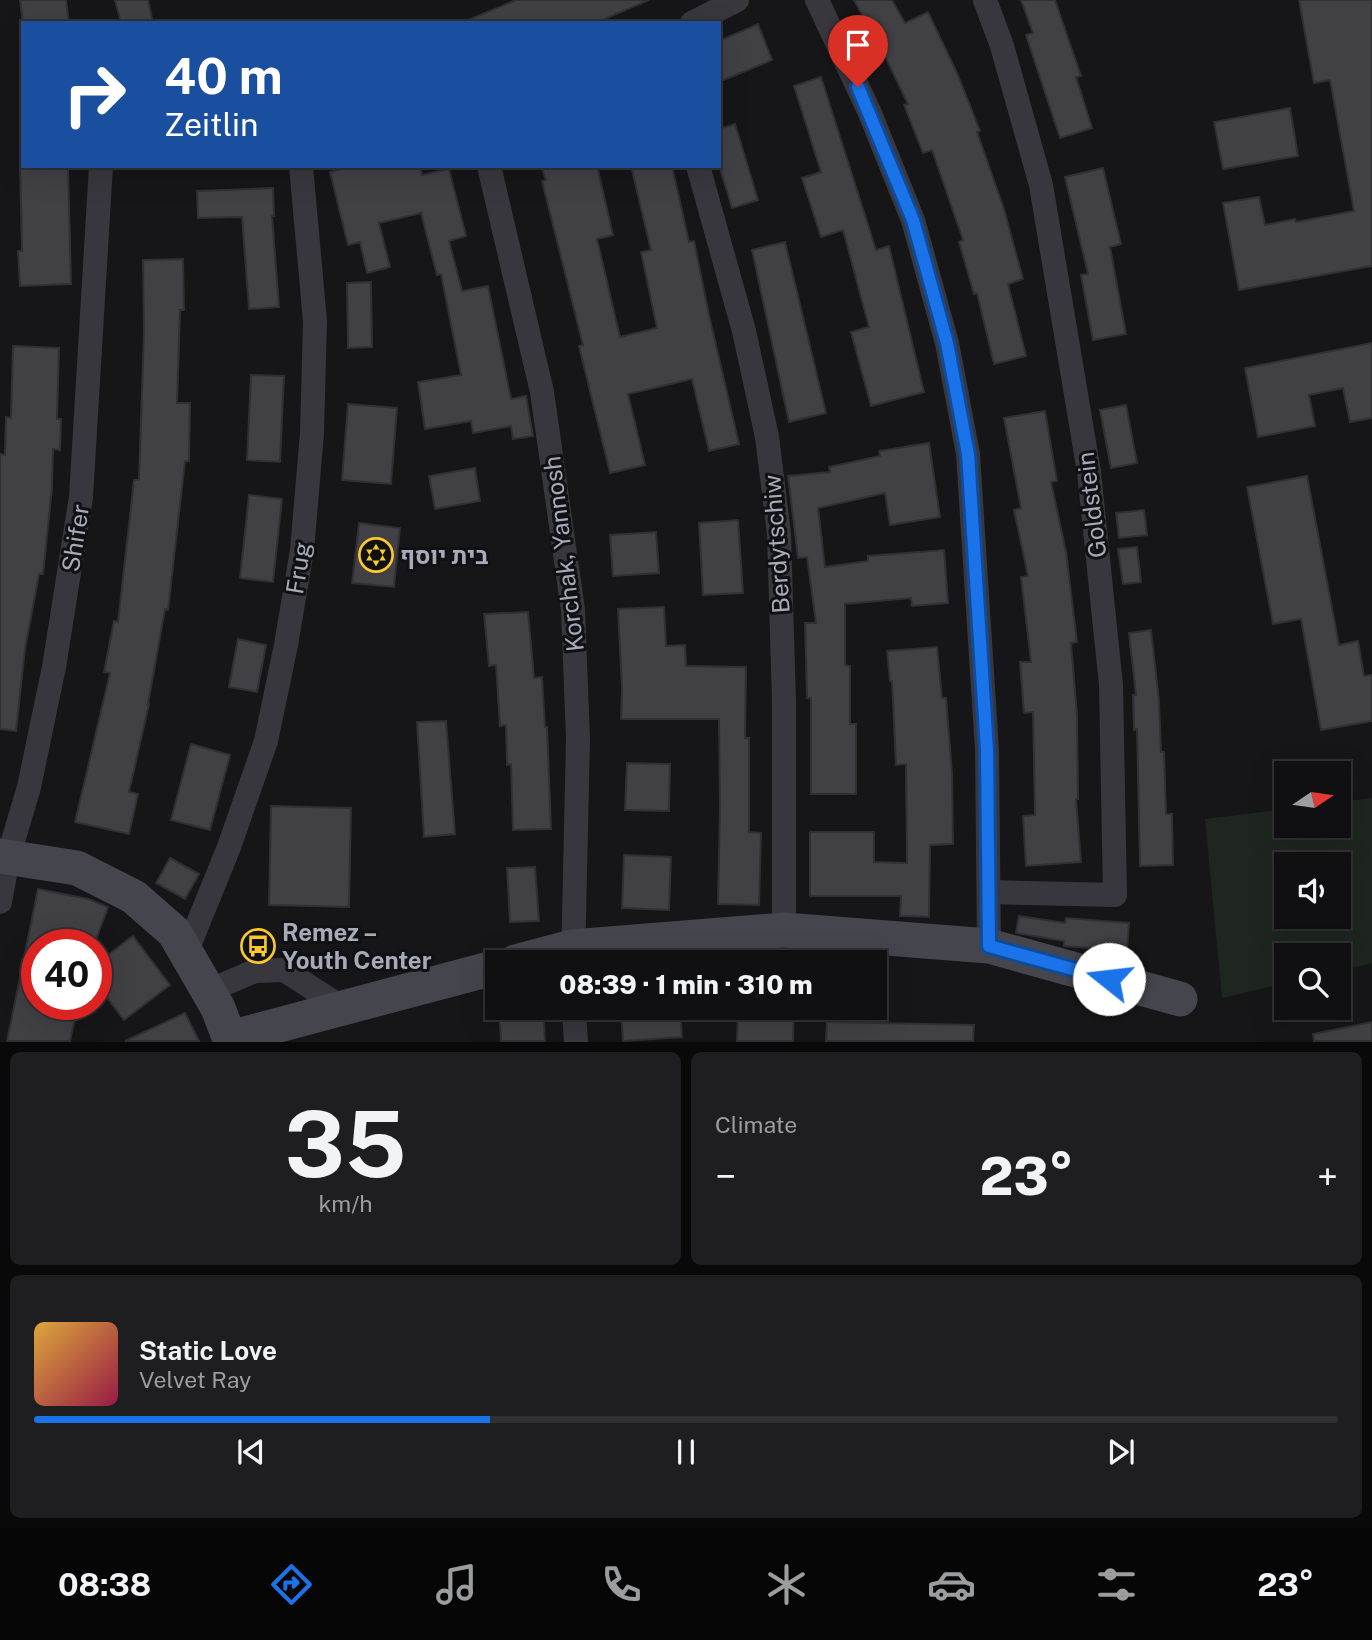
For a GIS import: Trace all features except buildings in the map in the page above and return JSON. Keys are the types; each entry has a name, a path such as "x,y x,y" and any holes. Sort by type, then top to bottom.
{"street":[{"path":"696,21 737,0"},
{"path":"817,0 869,111 913,220 947,343 968,454 987,750 989,946"},
{"name":"Goldstein","path":"985,0 1002,46 1041,185 1089,472 1111,685 1115,813 1115,895 989,892"},
{"name":"Shifer","path":"0,902 4,857 29,787 54,667 81,497 101,168"},
{"name":"Frug","path":"186,953 229,847 266,741 302,550 312,433 315,321 301,168"},
{"name":"Korchak, Yannosh","path":"489,168 542,392 573,610 578,739 572,950"},
{"name":"Berdytschiw","path":"699,168 744,331 767,437 779,534 784,702 784,930"},
{"path":"4,857 77,868 134,897 174,932 208,991 231,1040 485,970"},
{"path":"614,950 784,930 989,946 1180,999"},
{"path":"208,991 255,971 284,970 343,1009"},
{"path":"575,1020 576,1041"}],"shaded area":[{"path":"1372,798 1372,963 1351,968 1351,943 1274,943 1274,986 1222,998 1205,819 1274,810 1274,838 1351,838 1351,801"}],"place":[{"name":"בית יוסף","path":"376,555"},
{"name":"Remez – Youth Center","path":"258,946"}],"route":[{"path":"858,87 913,220 947,343 968,454 987,750 989,946 1109,979"}]}
